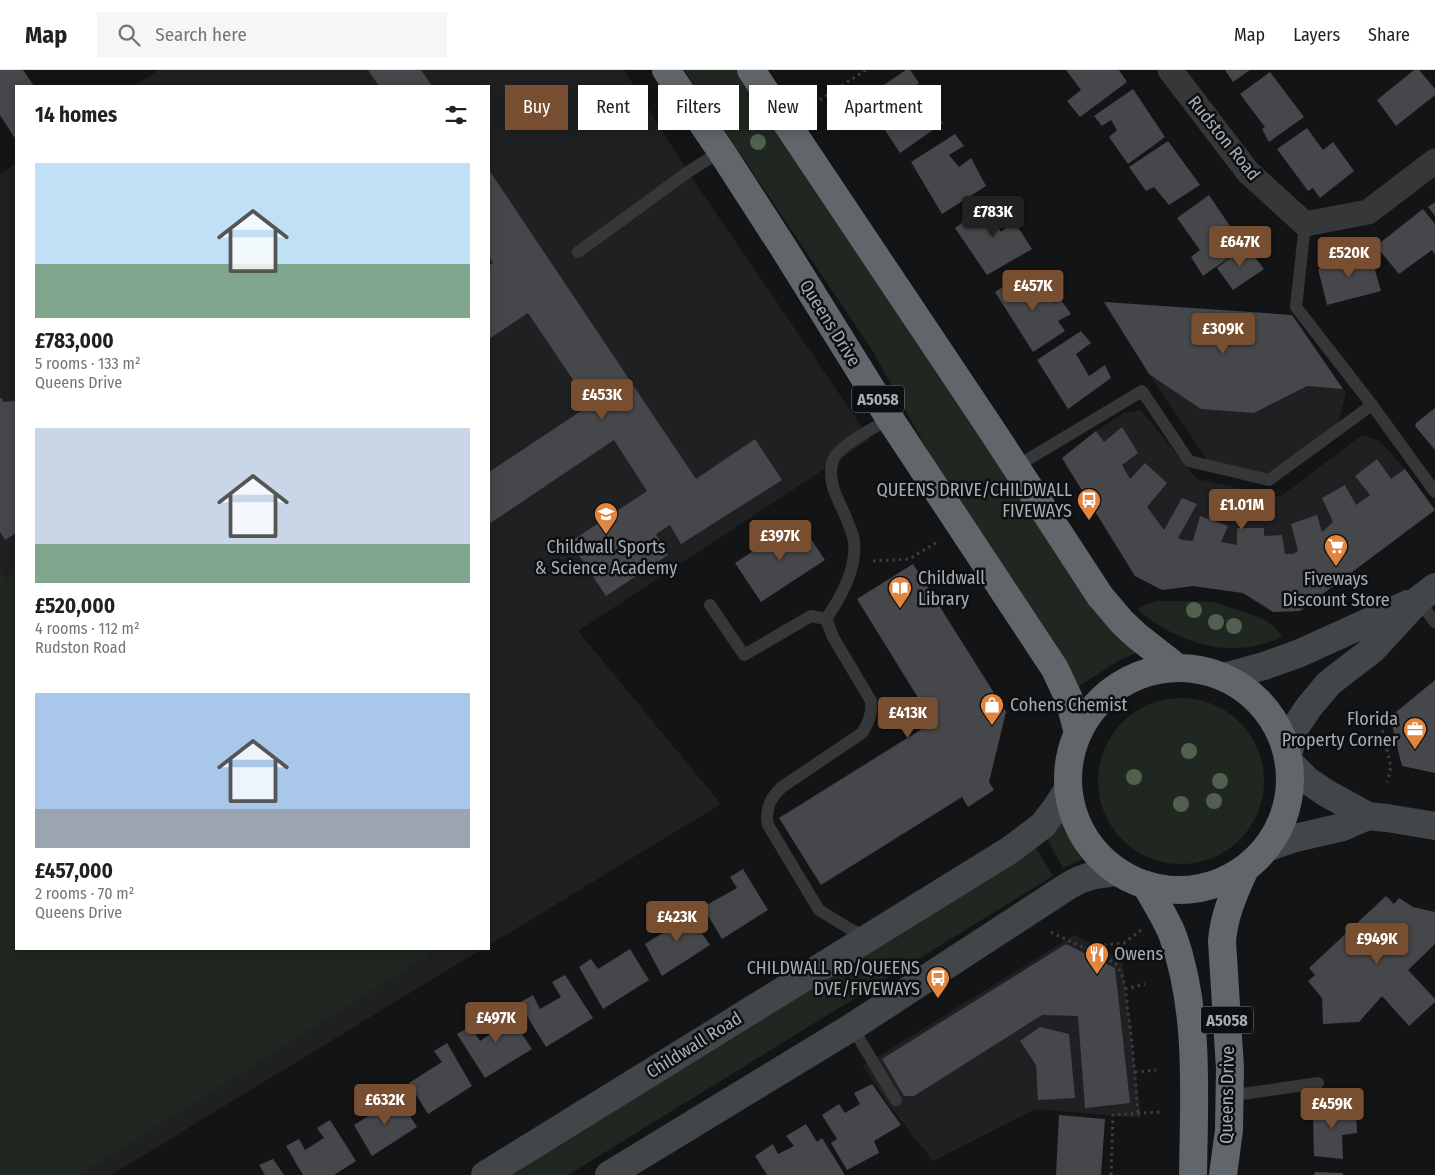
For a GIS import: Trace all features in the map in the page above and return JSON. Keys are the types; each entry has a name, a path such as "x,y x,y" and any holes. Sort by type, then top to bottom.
{"highway":[{"name":"Queens Drive","path":"666,70 788,255 890,419 1055,669 1069,699 1078,733"},
{"path":"751,70 761,85"},
{"path":"791,130 1100,596 1122,622 1137,636 1178,668"},
{"name":"A5058","path":"1178,668 1202,670 1224,677 1254,695 1275,722 1289,759 1290,793 1282,822 1266,848 1245,869 1214,884 1180,890 1146,885 1131,880 1103,860 1089,845 1076,822 1068,789 1069,763 1078,733 1095,706 1118,685 1147,672 1178,668"},
{"name":"Queens Drive","path":"1223,1175 1229,1130 1230,1068 1222,941 1223,926 1227,911 1245,869"},
{"name":"Queens Drive","path":"1146,885 1172,934 1183,970 1188,997 1195,1070 1193,1175"}],"main road":[{"path":"1224,677 1264,666 1300,653 1426,593"},
{"path":"1426,593 1372,650 1329,683 1309,707 1296,726 1289,759 1307,780 1368,816 1435,826"},
{"name":"Childwall Road","path":"485,1175 1010,850 1043,825 1068,789"},
{"path":"1266,848 1295,838 1343,827 1368,816"},
{"path":"609,1175 852,1027 1080,878 1095,874 1119,872"}],"street":[{"name":"Rudston Road","path":"1170,70 1248,172 1305,224"},
{"path":"1305,224 1368,212 1435,161"}],"lane":[{"path":"578,252 688,172 721,151"},
{"path":"1305,224 1296,307 1372,405 1435,492"},
{"path":"1015,467 1142,391 1190,461 1269,480 1372,405"},
{"path":"826,619 844,586 852,566 854,553 851,528 834,490 831,472 834,457 861,434 890,419"},
{"path":"1426,593 1435,622"},
{"path":"710,605 744,655 811,616 826,619"},
{"path":"826,619 833,637 871,701 870,720 862,733 774,795 771,798 766,816 768,825 819,910 850,929 868,937"},
{"path":"852,1027 896,1100"},
{"path":"1229,1096 1318,1083"}],"path":[{"path":"817,102 866,70"},
{"path":"867,562 909,559 943,539"},
{"path":"1376,712 1380,720 1390,767 1387,782"},
{"path":"1085,949 1094,946 1124,943 1141,930"},
{"path":"1051,932 1115,963 1120,972 1125,990 1138,1113"},
{"path":"1125,990 1145,984"},
{"path":"1135,1072 1156,1070"},
{"path":"1111,1175 1113,1115 1160,1112"}],"shaded area":[{"name":"Childwall Sports & Science Academy","path":"159,70 624,70 633,85 578,85 578,130 648,130 648,108 658,124 658,130 662,130 688,172 870,439 578,631 721,804 490,944 490,85 136,85"},
{"path":"684,70 742,70 752,85 749,85 749,130 783,130 1140,651 1118,661 1075,689 941,474 872,350 724,130 739,130 739,85 694,85"},
{"path":"15,164 15,950 480,950 111,1175 0,1175 0,174"},
{"path":"1105,302 1292,315 1346,393 1338,423 1268,475 1209,463 1149,374"},
{"path":"1141,410 1197,479 1280,497 1362,435 1380,441 1405,469 1435,510 1300,611 1273,612 1243,593 1193,586 1162,590 1135,576 1062,458 1096,431 1124,413"},
{"path":"0,570 6,579 15,573 15,950 427,950 430,954 79,1175 0,1175"},
{"path":"1156,601 1214,602 1261,618 1274,626 1282,637 1244,648 1225,648 1188,640 1170,632 1138,610"},
{"path":"1181,698 1213,705 1227,712 1240,722 1250,735 1257,749 1264,781 1257,813 1250,827 1240,840 1227,850 1213,857 1181,864 1149,857 1135,850 1122,840 1112,827 1105,813 1098,781 1105,749 1112,735 1122,722 1135,712 1149,705"},
{"path":"1062,824 1084,856 1083,859 1063,868 1047,839"},
{"path":"1035,846 1053,876 568,1175 503,1175"},
{"path":"1074,935 1122,959 1141,1118 1036,1109 933,1161 889,1105 863,1066"}],"building":[{"path":"0,70 23,70 33,85 15,85 15,138 0,115"},
{"path":"368,70 421,70 431,85 378,85"},
{"path":"906,70 910,70 919,83 916,85 884,85"},
{"path":"1066,70 1119,70 1127,82 1080,117 1067,101 1081,90"},
{"path":"1225,70 1250,70 1233,82"},
{"path":"1414,70 1419,70 1435,89 1435,95 1396,126 1377,100"},
{"path":"1270,72 1304,117 1269,142 1262,129 1265,127 1240,94"},
{"path":"1133,89 1165,137 1128,164 1109,137 1117,130 1111,120 1102,126 1094,116"},
{"path":"1307,128 1323,150 1333,142 1354,171 1320,198 1313,188 1308,191 1277,149"},
{"path":"885,130 933,130 900,153"},
{"path":"955,134 964,146 949,155 959,167 971,158 986,186 942,214 911,162"},
{"path":"1168,141 1200,185 1169,205 1154,187 1146,191 1129,167"},
{"path":"490,171 696,479 755,439 782,480 681,544 670,525 656,534 668,555 606,596 570,542 647,491 614,440 490,523 490,471 590,405 528,313 490,338 490,265 493,263 490,258"},
{"path":"1209,195 1244,247 1203,276 1191,257 1200,250 1177,218"},
{"path":"999,196 1008,209 993,218 1001,232 1014,221 1032,249 987,275 955,228"},
{"path":"1435,202 1435,216 1428,207"},
{"path":"1423,209 1435,224 1435,255 1432,250 1399,274 1376,246"},
{"path":"1246,246 1264,269 1233,290 1217,268"},
{"path":"1370,253 1381,291 1327,305 1318,269"},
{"path":"1027,272 1042,299 1048,293 1055,303 1061,300 1071,314 1058,321 1065,331 1033,352 995,292"},
{"path":"1104,302 1292,315 1343,389 1307,386 1254,413 1201,409 1149,374"},
{"path":"1081,331 1091,343 1076,354 1089,376 1105,365 1111,378 1068,409 1037,360"},
{"path":"0,398 2,398 3,402 15,402 15,534 5,540 0,532"},
{"path":"1435,408 1435,450 1415,426 1416,423"},
{"path":"1122,427 1138,453 1122,465 1130,479 1145,463 1167,483 1147,507 1164,530 1182,498 1197,504 1178,538 1182,540 1193,541 1200,516 1228,526 1221,542 1237,545 1237,528 1264,528 1264,536 1282,535 1285,554 1293,554 1298,551 1291,524 1317,515 1322,532 1333,522 1322,498 1345,485 1356,505 1370,495 1355,476 1377,459 1391,479 1405,469 1435,510 1300,611 1273,612 1243,593 1193,586 1162,590 1135,576 1062,458 1096,431 1104,442"},
{"path":"799,521 825,560 761,602 735,563"},
{"path":"913,564 1006,712 989,782 994,790 968,807 962,797 821,885 779,818 933,722 857,599"},
{"path":"1435,680 1435,773 1402,766 1390,717"},
{"path":"743,869 768,910 722,939 703,907 737,888 730,877"},
{"path":"1386,896 1394,904 1399,898 1413,907 1435,912 1435,944 1408,970 1435,999 1435,1002 1409,1026 1382,996 1359,1022 1323,1024 1322,998 1308,981 1315,975 1309,968"},
{"path":"684,907 710,945 662,976 645,944 677,924 672,914"},
{"path":"1066,944 1115,968 1130,1103 1085,1108 1078,1016 1042,1015 914,1096 904,1096 882,1059"},
{"path":"630,949 649,980 603,1009 579,967 591,959 598,969"},
{"path":"565,975 593,1018 546,1047 519,1003 533,995 540,1009 561,997 552,982"},
{"path":"503,1006 532,1049 485,1078 457,1034 471,1026 480,1041 500,1027 491,1014"},
{"path":"1040,1027 1069,1034 1075,1098 1038,1100 1036,1065 1020,1041"},
{"path":"447,1043 472,1086 428,1114 409,1083 442,1062 434,1051"},
{"path":"872,1084 901,1125 874,1141 879,1153 847,1170 831,1143 837,1139 822,1115 839,1104 845,1113 860,1104 854,1093"},
{"path":"398,1097 417,1127 372,1156 354,1125"},
{"path":"1316,1104 1340,1104 1341,1115 1356,1111 1357,1133 1342,1135 1343,1159 1314,1156 1313,1116 1317,1115"},
{"path":"1059,1115 1105,1119 1101,1175 1056,1175"},
{"path":"330,1120 356,1161 334,1175 303,1175 286,1146 299,1139 305,1150 324,1138 317,1128"},
{"path":"806,1124 817,1142 822,1138 845,1175 767,1175 755,1156 773,1144 778,1154 794,1146 786,1136"},
{"path":"273,1159 284,1175 265,1175 259,1165"},
{"path":"1315,1172 1343,1173 1343,1175 1314,1175"}],"place":[{"name":"QUEENS DRIVE/CHILDWALL FIVEWAYS","path":"1089,521"},
{"name":"Childwall Sports & Science Academy","path":"606,535"},
{"name":"Fiveways Discount Store","path":"1336,567"},
{"name":"Childwall Library","path":"900,609"},
{"name":"Cohens Chemist","path":"992,726"},
{"name":"Florida Property Corner","path":"1415,750"},
{"name":"Owens","path":"1097,975"},
{"name":"CHILDWALL RD/QUEENS DVE/FIVEWAYS","path":"938,999"}]}
